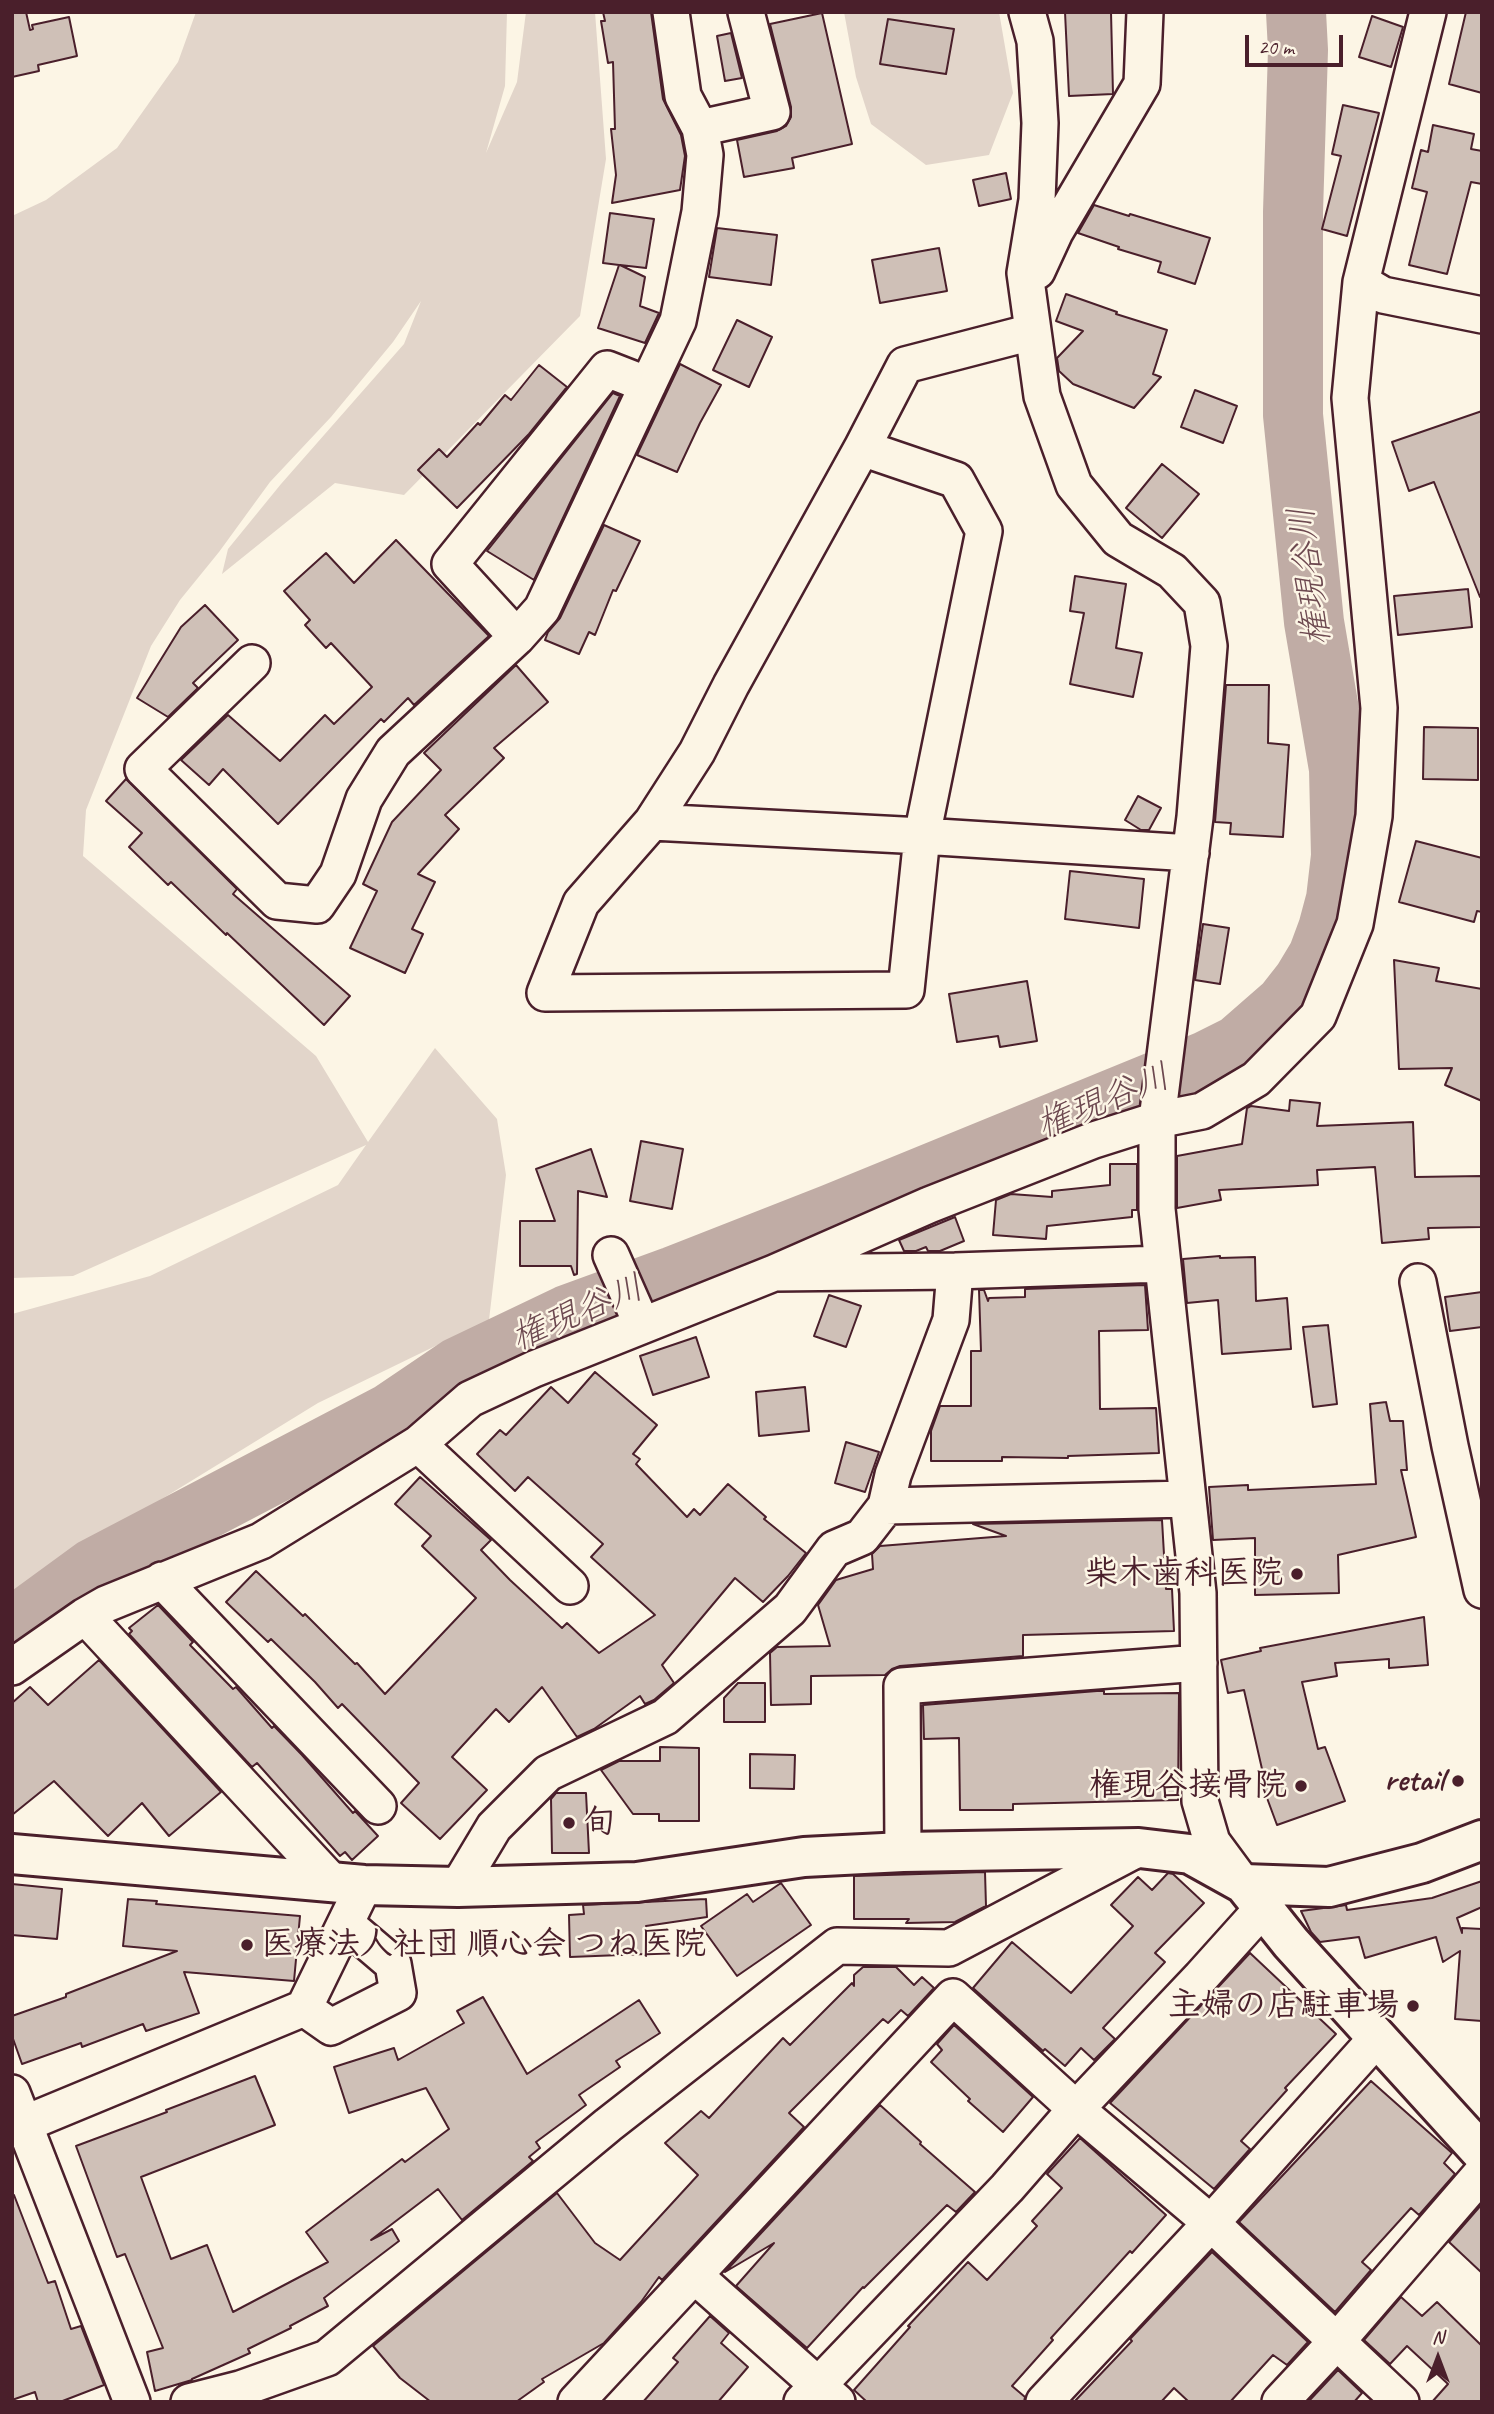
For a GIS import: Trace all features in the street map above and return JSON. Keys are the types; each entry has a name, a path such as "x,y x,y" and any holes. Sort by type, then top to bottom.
{"street":[{"path":"252,663 143,769 277,901 317,905 338,874 364,799 393,752 517,637 542,609 678,321 699,212 705,156 700,128 683,96 671,12"},
{"path":"700,128 772,112 746,12"},
{"path":"1027,12 1035,41 1040,123 1037,200 1025,273 1042,396 1074,485 1118,539 1171,571 1202,603 1209,646 1191,853 1157,1120 1157,1209 1198,1593 1200,1801 1212,1842 1253,1896 1376,2039 1411,2073 1482,2153"},
{"path":"1026,293 1055,232 1142,84 1145,12"},
{"path":"12,1667 106,1604 261,1541 418,1444 470,1399 534,1368 774,1273 929,1205 1094,1140 1157,1120 1202,1111 1256,1079 1318,1016 1355,924 1374,816 1379,708 1350,398 1361,282 1428,12"},
{"path":"1361,282 1383,295 1482,315"},
{"path":"862,448 956,480 984,531 922,836 906,990 545,993 581,903 652,822 697,752 905,365 1032,332"},
{"path":"517,637 450,564 607,369 648,385"},
{"path":"652,822 1191,853"},
{"path":"611,1255 642,1325"},
{"path":"774,1273 955,1271 1162,1264"},
{"path":"458,1887 494,1827 548,1773 665,1717 790,1609 834,1549 862,1537 886,1506 894,1475 951,1320 955,1271"},
{"path":"1418,1282 1450,1446 1478,1549 1482,1590"},
{"path":"418,1444 570,1587"},
{"path":"886,1506 1188,1499"},
{"path":"162,1580 378,1805"},
{"path":"85,1616 348,1884 345,1924 304,2008 16,2115 132,2402"},
{"path":"902,1852 902,1686 1199,1663"},
{"path":"12,1854 348,1884 458,1887 637,1882 803,1857 902,1852 1139,1848 1190,1854 1253,1896 1329,1886 1422,1863 1482,1840"},
{"path":"189,2402 240,2389 327,2358 608,2125 837,1946 949,1948 1139,1848"},
{"path":"694,2275 820,2396 1076,2109 1253,1896"},
{"path":"304,2008 331,2027 398,1993 393,1964 345,1924"},
{"path":"576,2402 953,1997 1076,2109 1211,2223 1401,2402"},
{"path":"1044,2402 1211,2223 1376,2039"},
{"path":"1280,2402 1337,2341 1482,2174"}],"shaded area":[{"path":"196,12 507,12 505,86 486,153 517,82 526,12 595,12 606,159 580,316 404,495 335,483 222,574 228,549 281,484 404,344 421,301 393,342 331,417 270,482 180,600 151,646 86,810 83,856 316,1056 368,1142 435,1048 497,1119 506,1175 489,1320 318,1403 12,1594 12,1314 150,1276 338,1185 366,1145 73,1276 12,1278 12,216 46,200 117,148 178,62"},
{"path":"844,12 999,12 1013,93 989,155 926,165 871,124 856,77"}],"building":[{"path":"12,12 26,12 30,30 33,29 32,25 69,17 77,56 38,65 39,71 12,77"},
{"path":"603,12 651,12 663,99 681,135 685,156 680,190 612,203 616,175 611,129 615,129 613,62 608,63 601,21 605,21"},
{"path":"1065,12 1111,12 1113,94 1069,96"},
{"path":"1466,12 1482,12 1482,93 1449,84"},
{"path":"822,13 852,144 792,158 794,168 744,177 737,140 777,131 786,126 791,117 791,107 770,24"},
{"path":"1372,16 1403,27 1391,67 1359,57"},
{"path":"888,19 954,29 946,74 880,64"},
{"path":"731,33 742,78 725,81 717,36"},
{"path":"1343,105 1379,113 1347,236 1322,229 1341,156 1332,154"},
{"path":"1433,125 1474,134 1471,149 1482,151 1482,184 1471,182 1447,274 1409,265 1427,192 1412,188 1421,150 1428,152"},
{"path":"1006,173 1011,199 979,206 973,180"},
{"path":"1094,205 1210,238 1195,284 1158,272 1161,262 1078,233"},
{"path":"610,213 654,219 646,268 620,265 645,277 640,306 659,313 645,343 598,328 619,265 603,263"},
{"path":"717,228 777,235 771,285 709,277"},
{"path":"939,248 947,291 880,303 872,260"},
{"path":"1066,294 1167,330 1153,374 1161,377 1134,408 1073,384 1059,371 1057,358 1083,331 1056,321"},
{"path":"737,320 772,337 749,387 713,370"},
{"path":"680,364 721,385 677,472 637,455"},
{"path":"539,365 567,387 529,434 457,508 418,470 439,449 447,457 478,423 480,425 505,395 511,400"},
{"path":"1195,390 1237,406 1223,443 1181,427"},
{"path":"613,393 620,396 534,580 487,551"},
{"path":"1482,411 1480,597 1434,482 1409,491 1392,442"},
{"path":"1162,464 1199,494 1162,538 1126,508"},
{"path":"604,525 640,541 616,591 613,590 595,635 589,632 579,654 545,640 560,618"},
{"path":"396,540 489,636 414,705 408,698 384,722 381,719 278,824 223,769 209,785 181,760 228,715 280,761 325,715 334,724 372,687 331,643 326,648 305,625 310,620 284,591 326,553 354,583"},
{"path":"1075,576 1126,584 1116,648 1142,653 1133,697 1070,684 1084,613 1070,611"},
{"path":"1468,589 1472,627 1398,635 1394,596"},
{"path":"205,605 238,640 193,683 198,688 168,717 137,698 181,627"},
{"path":"516,665 548,702 494,748 504,758 445,815 459,829 418,874 435,882 412,929 423,934 405,973 350,948 377,891 363,884 392,822 441,770 424,753"},
{"path":"1226,685 1269,685 1268,743 1289,745 1283,837 1230,834 1231,823 1215,822"},
{"path":"1424,727 1478,728 1478,780 1423,779"},
{"path":"126,779 237,889 233,894 350,996 324,1025 227,933 226,935 171,882 168,885 129,847 142,833 106,801"},
{"path":"1138,796 1161,808 1149,830 1141,830 1125,820"},
{"path":"1416,841 1482,858 1482,912 1477,911 1474,922 1399,902"},
{"path":"1070,871 1144,879 1139,928 1065,919"},
{"path":"1203,924 1229,928 1220,984 1195,980"},
{"path":"1394,960 1439,968 1436,981 1482,989 1482,1101 1445,1085 1452,1068 1399,1069"},
{"path":"1027,981 1037,1041 1000,1047 998,1036 957,1042 949,994"},
{"path":"1290,1100 1320,1103 1317,1126 1413,1122 1415,1177 1482,1176 1482,1227 1428,1228 1429,1239 1382,1243 1375,1167 1317,1170 1318,1185 1219,1190 1221,1200 1177,1208 1177,1156 1242,1144 1247,1108 1251,1106 1289,1111"},
{"path":"641,1141 683,1149 672,1209 630,1201"},
{"path":"591,1149 607,1197 578,1191 577,1274 574,1275 571,1266 520,1266 520,1221 555,1221 536,1169"},
{"path":"1110,1164 1137,1164 1137,1210 1132,1210 1132,1217 1047,1226 1046,1239 993,1235 996,1200 1011,1194 1052,1197 1052,1191 1110,1185"},
{"path":"955,1217 964,1241 940,1251 928,1251 926,1247 916,1251 904,1251 899,1240"},
{"path":"1255,1257 1256,1301 1287,1298 1291,1349 1222,1354 1218,1300 1187,1303 1183,1259"},
{"path":"1145,1285 1148,1330 1099,1331 1100,1409 1156,1408 1159,1453 1068,1458 1002,1457 1002,1461 931,1461 931,1431 940,1406 971,1406 971,1351 981,1351 979,1290 984,1290 988,1301 989,1298 1025,1297 1025,1289"},
{"path":"1482,1292 1482,1327 1450,1331 1445,1297"},
{"path":"829,1295 861,1306 846,1347 814,1336"},
{"path":"1328,1325 1337,1404 1313,1407 1303,1327"},
{"path":"696,1337 709,1377 653,1395 640,1356"},
{"path":"595,1372 657,1425 633,1454 640,1459 636,1464 687,1517 694,1509 700,1515 728,1484 766,1517 764,1519 806,1553 763,1602 735,1578 662,1665 674,1683 654,1700 645,1704 640,1696 594,1729 577,1737 542,1687 509,1722 496,1709 452,1757 487,1790 440,1839 401,1803 419,1783 342,1704 338,1708 271,1639 268,1642 226,1602 256,1571 357,1663 385,1694 476,1598 422,1546 431,1536 395,1504 420,1477 491,1540 481,1550 510,1580 562,1628 567,1623 599,1653 655,1615 591,1557 603,1544 528,1477 515,1491 477,1454 500,1430 506,1435 551,1387 568,1403"},
{"path":"805,1387 809,1431 759,1436 756,1392"},
{"path":"1386,1402 1390,1421 1403,1421 1407,1470 1401,1470 1416,1537 1338,1555 1339,1593 1255,1595 1255,1538 1213,1540 1209,1487 1248,1485 1248,1490 1376,1484 1370,1404"},
{"path":"846,1442 879,1452 865,1492 835,1483"},
{"path":"1162,1520 1166,1589 1172,1589 1174,1631 1023,1635 1023,1656 900,1666 885,1675 811,1676 811,1704 771,1705 770,1653 777,1647 830,1646 818,1605 836,1580 873,1569 872,1554 880,1546 1006,1536 973,1524"},
{"path":"158,1605 193,1642 190,1645 233,1689 236,1687 353,1813 355,1811 378,1836 352,1860 345,1852 340,1856 257,1763 252,1767 129,1634 132,1631 129,1628"},
{"path":"1424,1617 1428,1665 1389,1668 1389,1659 1335,1663 1337,1676 1302,1682 1318,1749 1325,1747 1345,1801 1277,1825 1257,1771 1262,1769 1244,1690 1228,1693 1221,1660 1261,1651 1260,1648"},
{"path":"99,1660 221,1792 169,1836 142,1803 108,1836 54,1781 12,1815 12,1703 30,1687 48,1705"},
{"path":"738,1683 765,1683 765,1722 724,1722 724,1698"},
{"path":"1104,1691 1104,1694 1179,1693 1178,1800 1013,1804 1013,1810 960,1810 959,1738 924,1739 923,1705"},
{"path":"660,1747 699,1748 699,1821 659,1821 659,1814 633,1814 601,1770 619,1761 660,1761"},
{"path":"750,1754 795,1755 794,1789 750,1788"},
{"name":"旬","path":"556,1793 586,1793 589,1853 552,1853 551,1799"},
{"path":"985,1872 986,1906 955,1922 906,1923 909,1919 854,1919 854,1876"},
{"path":"1168,1873 1173,1874 1204,1903 1155,1953 1165,1962 1103,2028 1115,2039 1094,2060 1081,2048 1065,2066 1045,2049 1043,2051 973,1988 1012,1942 1071,1993 1133,1926 1111,1905 1138,1877 1152,1890"},
{"path":"1482,1881 1482,1907 1457,1918 1462,1933 1462,1928 1482,1929 1482,2021 1455,2019 1460,1951 1443,1962 1436,1937 1365,1958 1359,1937 1320,1942 1311,1932 1301,1911 1346,1905 1347,1910 1432,1898"},
{"path":"781,1883 811,1925 737,1976 701,1926 747,1894 753,1902"},
{"path":"12,1884 62,1889 57,1939 12,1935"},
{"path":"128,1899 157,1901 156,1904 300,1916 294,1981 184,1972 199,2013 146,2031 143,2024 82,2047 81,2043 22,2064 12,2036 12,2016 66,1997 66,1994 177,1951 123,1946"},
{"path":"706,1899 707,1917 646,1926 646,1954 570,1957 569,1915 584,1914 583,1905"},
{"path":"1250,1953 1336,2034 1285,2088 1287,2090 1241,2141 1250,2149 1214,2189 1110,2103"},
{"path":"863,1967 896,1967 914,1985 922,1977 934,1988 908,2016 901,2010 888,2023 883,2019 789,2113 804,2127 662,2280 659,2277 641,2302 604,2343 542,2379 544,2382 516,2402 431,2402 400,2378 373,2346 557,2193 595,2243 620,2260 698,2175 665,2143 701,2111 709,2118 783,2038 790,2045 852,1983 854,1986 854,1975"},
{"path":"483,1997 527,2074 639,2000 660,2033 616,2061 620,2067 579,2095 586,2105 536,2142 540,2148 529,2157 533,2161 462,2220 438,2189 371,2240 392,2229 399,2241 324,2298 328,2306 248,2349 250,2353 192,2380 155,2391 147,2352 163,2348 125,2254 117,2257 76,2146 255,2076 275,2125 141,2177 171,2259 207,2245 233,2312 328,2262 306,2232 402,2159 405,2162 449,2129 426,2088 349,2113 334,2067 394,2048 398,2060 464,2023 457,2011"},
{"path":"954,2025 1033,2097 1003,2132 968,2101 970,2099 931,2062 942,2050 937,2044"},
{"path":"1371,2081 1452,2153 1444,2163 1455,2174 1419,2215 1411,2208 1362,2262 1371,2270 1335,2312 1239,2222"},
{"path":"880,2105 975,2192 956,2212 947,2205 863,2287 807,2348 736,2286 774,2243 725,2272"},
{"path":"1080,2138 1166,2215 1051,2338 1053,2340 1012,2386 1025,2397 1024,2402 867,2402 854,2390 910,2327 908,2326 968,2262 987,2280 1037,2226 1032,2221 1062,2188 1047,2174"},
{"path":"14,2195 48,2283 55,2281 71,2329 81,2326 104,2385 60,2402 38,2402 35,2392 12,2400"},
{"path":"1482,2204 1482,2273 1449,2242"},
{"path":"1212,2252 1308,2342 1287,2365 1273,2355 1230,2402 1189,2402 1174,2388 1161,2402 1074,2402 1132,2341 1130,2339"},
{"path":"1401,2297 1422,2316 1437,2302 1482,2346 1482,2402 1432,2402 1448,2384 1407,2346 1390,2364 1364,2340"},
{"path":"710,2316 729,2333 721,2343 748,2367 718,2402 643,2402 678,2362 673,2358"},
{"path":"1338,2370 1362,2393 1354,2402 1308,2402"}],"waterway":[{"name":"権現谷川","path":"12,1628 94,1568 390,1413 458,1367 567,1315 832,1214 1206,1061 1238,1045 1285,1004 1318,956 1336,899 1341,856 1339,769 1314,622 1293,415 1293,212 1298,50 1296,12"}],"place":[{"name":"柴木歯科医院","path":"1297,1574"},
{"name":"retail","path":"1458,1781"},
{"name":"権現谷接骨院","path":"1301,1786"},
{"name":"旬","path":"569,1823"},
{"name":"医療法人社団 順心会 つね医院","path":"247,1945"},
{"name":"主婦の店駐車場","path":"1413,2006"}]}
